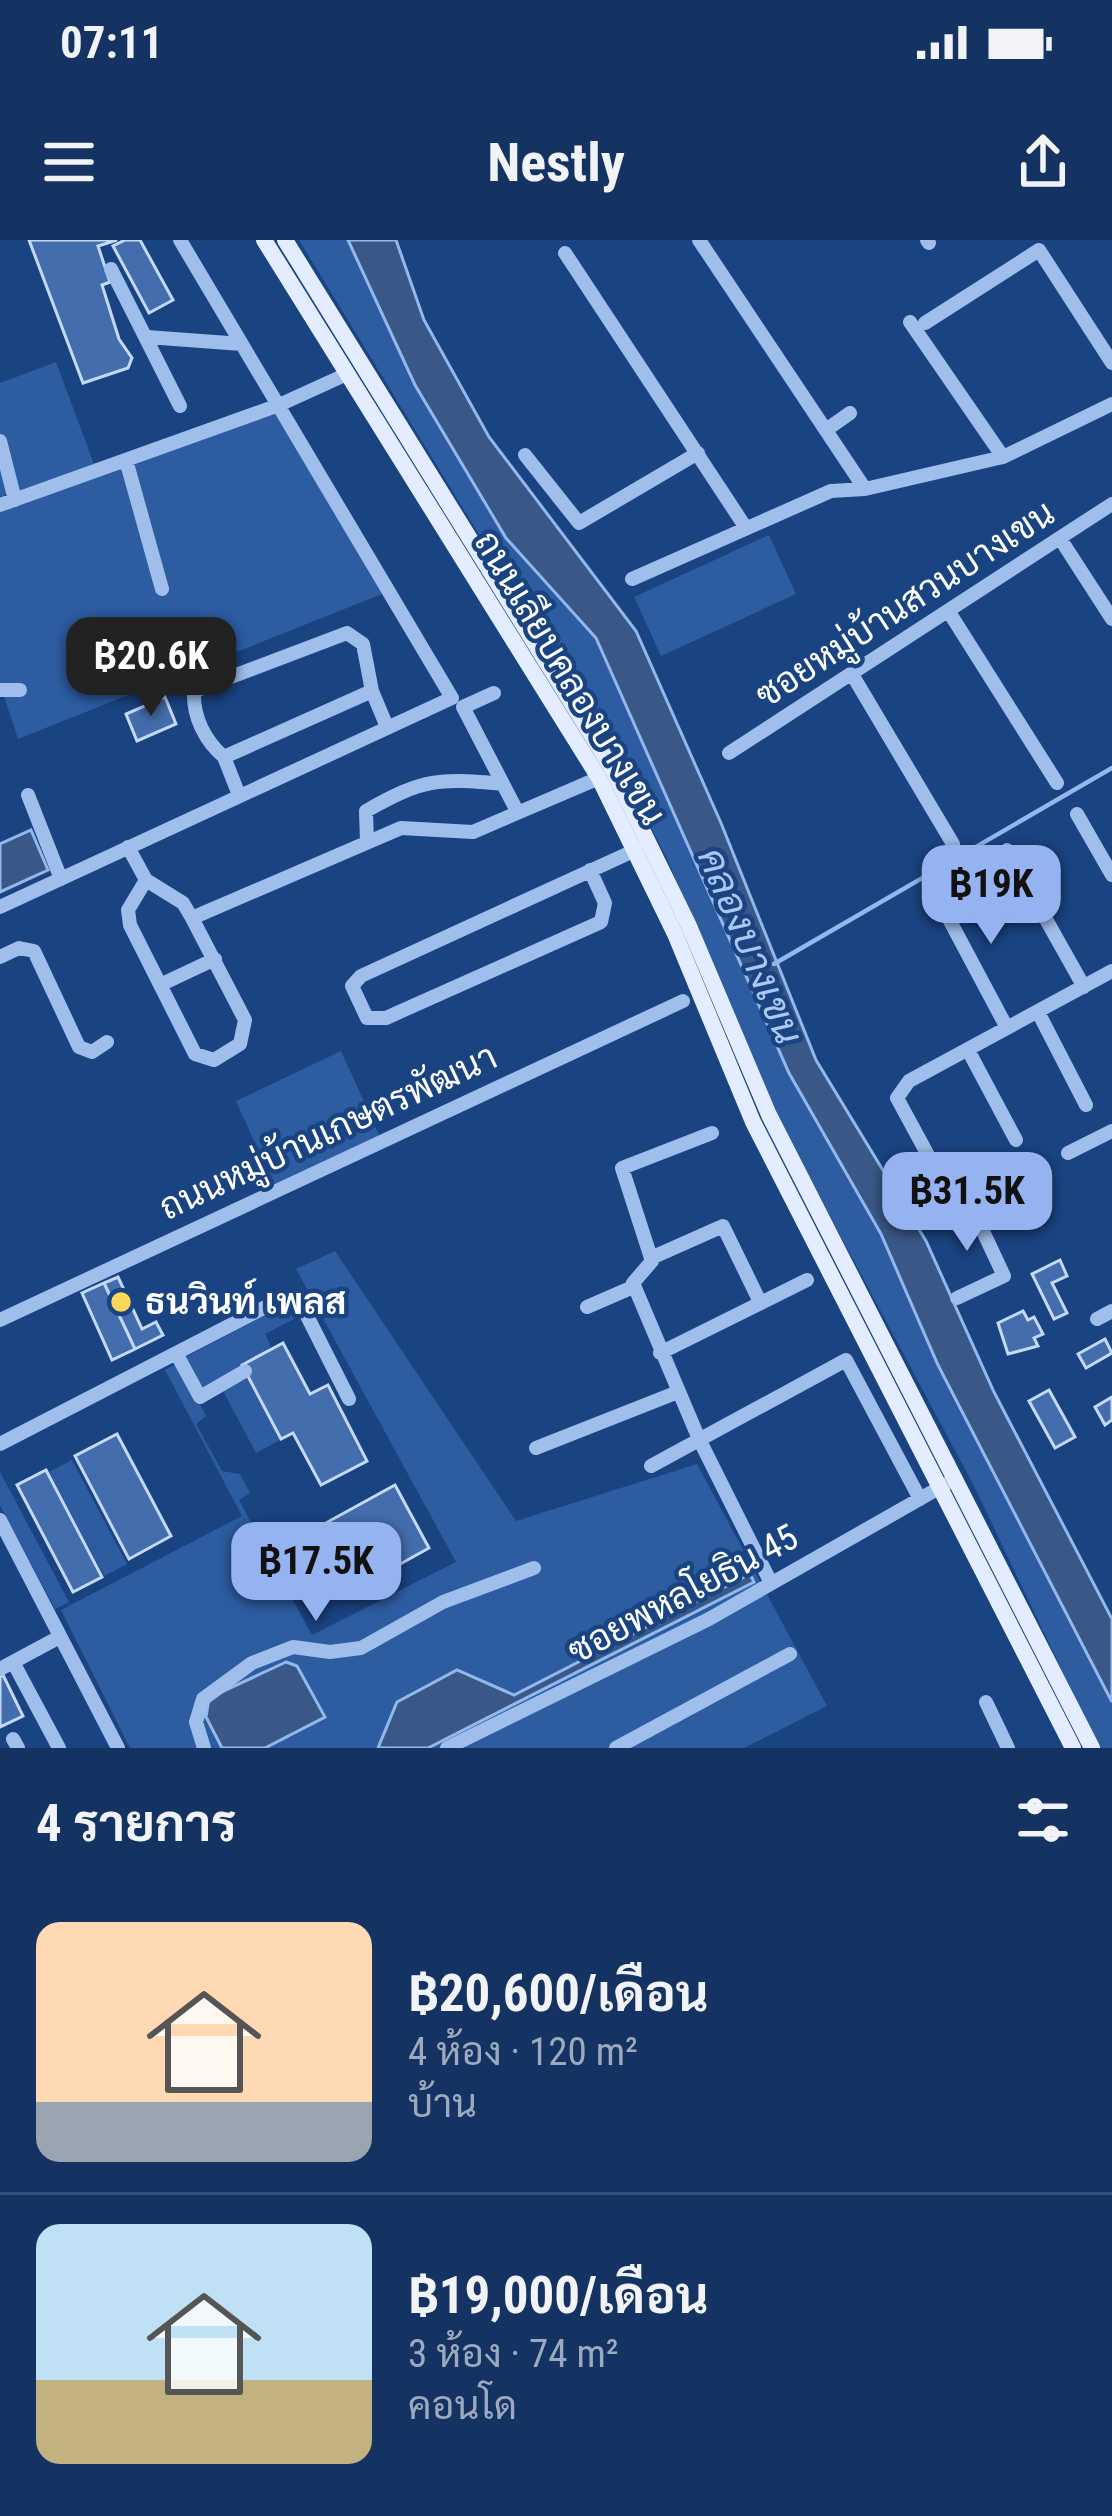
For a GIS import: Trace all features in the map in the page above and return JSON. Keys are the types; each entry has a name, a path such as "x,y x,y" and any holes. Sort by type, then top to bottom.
{"main road":[{"name":"ถนนเลียบคลองบางเขน","path":"264,240 642,847"},
{"name":"ถนนเลียบคลองบางเขน","path":"285,240 613,770 753,1122 1092,1748"},
{"path":"347,374 364,364"},
{"name":"ถนนเลียบคลองบางเขน","path":"950,1482 1073,1748"}],"street":[{"path":"0,907 452,698 180,240"},
{"path":"698,240 866,489"},
{"path":"1003,457 917,322 1039,250 1112,363"},
{"path":"565,253 746,528"},
{"path":"111,269 180,406"},
{"path":"147,337 242,344"},
{"path":"0,441 7,502 279,405 347,374"},
{"name":"ซอยหมู่บ้านสวนบางเขน","path":"632,579 831,491 866,489 1003,457 1112,404"},
{"path":"826,430 850,412"},
{"path":"525,455 579,523 698,453"},
{"path":"126,460 162,589"},
{"name":"ซอยหมู่บ้านสวนบางเขน","path":"728,753 1112,504"},
{"path":"1060,540 1112,620"},
{"path":"949,612 1057,783"},
{"path":"238,795 224,757 205,737 194,706 194,692 206,686 347,634 364,644 372,691 387,727"},
{"path":"853,676 952,844"},
{"path":"0,690 20,690"},
{"path":"224,757 372,691"},
{"path":"494,693 463,706 517,811"},
{"path":"367,842 366,811 427,783 444,777 503,784"},
{"path":"193,918 401,828 473,832 599,778"},
{"path":"28,794 61,879"},
{"path":"1077,814 1112,875"},
{"path":"128,847 146,880 183,903 245,1020 240,1044 214,1060 195,1054 130,926 128,910 146,880"},
{"path":"590,870 605,903 601,922 386,1018 367,1018 356,1001 352,986 361,976 590,870 642,847"},
{"path":"1007,850 1084,987"},
{"path":"933,890 1006,1028"},
{"path":"0,957 20,948 34,951 79,1047 92,1052 107,1042"},
{"path":"160,986 214,959"},
{"path":"1016,1186 962,1216 897,1098 909,1082 1110,977"},
{"name":"ถนนหมู่บ้านเกษตรพัฒนา","path":"0,1320 683,1001"},
{"path":"1038,1012 1086,1105"},
{"path":"968,1050 1016,1140"},
{"path":"1069,1153 1112,1131"},
{"path":"712,1133 622,1168 651,1258 651,1268 633,1280 633,1287 699,1439 771,1583"},
{"path":"956,1298 1004,1276 973,1210"},
{"path":"651,1258 723,1226 760,1302"},
{"path":"660,1353 807,1280"},
{"path":"587,1307 633,1287"},
{"path":"0,1444 283,1298 294,1299 350,1399"},
{"path":"1097,1319 1112,1311"},
{"path":"176,1353 200,1396 245,1371"},
{"path":"651,1466 846,1360 920,1499"},
{"path":"536,1448 678,1392"},
{"name":"ซอยพหลโยธิน 45","path":"447,1748 771,1583 950,1482"},
{"path":"0,1520 118,1748"},
{"path":"204,1748 196,1721 203,1699 252,1663 292,1647 330,1652 361,1648 443,1602 534,1568"},
{"path":"54,1640 7,1665 59,1748"},
{"path":"616,1748 790,1654"},
{"path":"986,1702 1008,1748"}],"shaded area":[{"path":"299,240 348,240 415,385 506,538 596,638 789,1073 881,1234 938,1365 1112,1702 1112,1748 1099,1748 974,1486 776,1115 667,859 621,767"},
{"path":"56,362 94,464 0,497 0,383"},
{"path":"281,408 387,592 18,739 0,684 0,510"},
{"path":"769,535 796,594 661,656 634,597"},
{"path":"341,1051 381,1139 274,1186 236,1101"},
{"path":"335,1251 516,1521 697,1464 827,1706 744,1748 130,1748 61,1610 242,1516 165,1370 178,1363 206,1416 196,1424 222,1471 240,1474 250,1493 239,1500 312,1635 456,1562 296,1269"},
{"path":"290,1302 298,1317 265,1334 271,1347 205,1391 186,1357"},
{"path":"247,1378 280,1440 256,1453 223,1391"},
{"path":"72,1460 127,1564 104,1576 49,1472"},
{"path":"0,1472 69,1602 55,1609 0,1505"}],"water":[{"name":"คลองบางเขน","path":"348,240 396,240 424,320 489,437 636,631 721,823 816,1060 926,1241 994,1392 1112,1619 1112,1702 938,1365 881,1234 789,1073 596,638 506,538 415,385"},
{"path":"31,830 48,870 0,892 0,844"},
{"path":"750,1574 754,1582 428,1748 378,1748 397,1702 457,1670 514,1695"},
{"path":"286,1662 297,1666 325,1717 265,1748 222,1748 206,1717 209,1698"}],"building":[{"path":"29,240 117,240 98,246 110,282 102,285 119,339 132,358 128,368 83,383"},
{"path":"140,240 173,300 149,313 113,246"},
{"path":"165,697 176,724 137,741 126,714"},
{"path":"1060,1260 1067,1276 1052,1283 1067,1313 1054,1319 1032,1274"},
{"name":"ธนวินท์ เพลส","path":"118,1277 142,1329 156,1322 163,1335 135,1349 104,1283"},
{"path":"104,1283 135,1349 112,1360 82,1293"},
{"path":"1023,1311 1028,1320 1034,1317 1043,1334 1034,1338 1038,1346 1008,1354 998,1323"},
{"path":"1105,1339 1112,1353 1086,1368 1078,1354"},
{"path":"283,1343 310,1394 328,1385 367,1461 321,1485 293,1433 281,1439 242,1365"},
{"path":"1049,1390 1075,1437 1055,1448 1029,1401"},
{"path":"1112,1397 1112,1420 1105,1425 1095,1407"},
{"path":"117,1434 171,1536 129,1559 75,1456"},
{"path":"46,1470 102,1577 73,1592 17,1485"},
{"path":"395,1485 429,1548 359,1587 324,1524"},
{"path":"3,1675 23,1716 0,1727 0,1677"}],"waterway":[{"name":"คลองบางเขน","path":"774,964 1112,768"}],"place":[{"name":"ธนวินท์ เพลส","path":"121,1302"}]}
